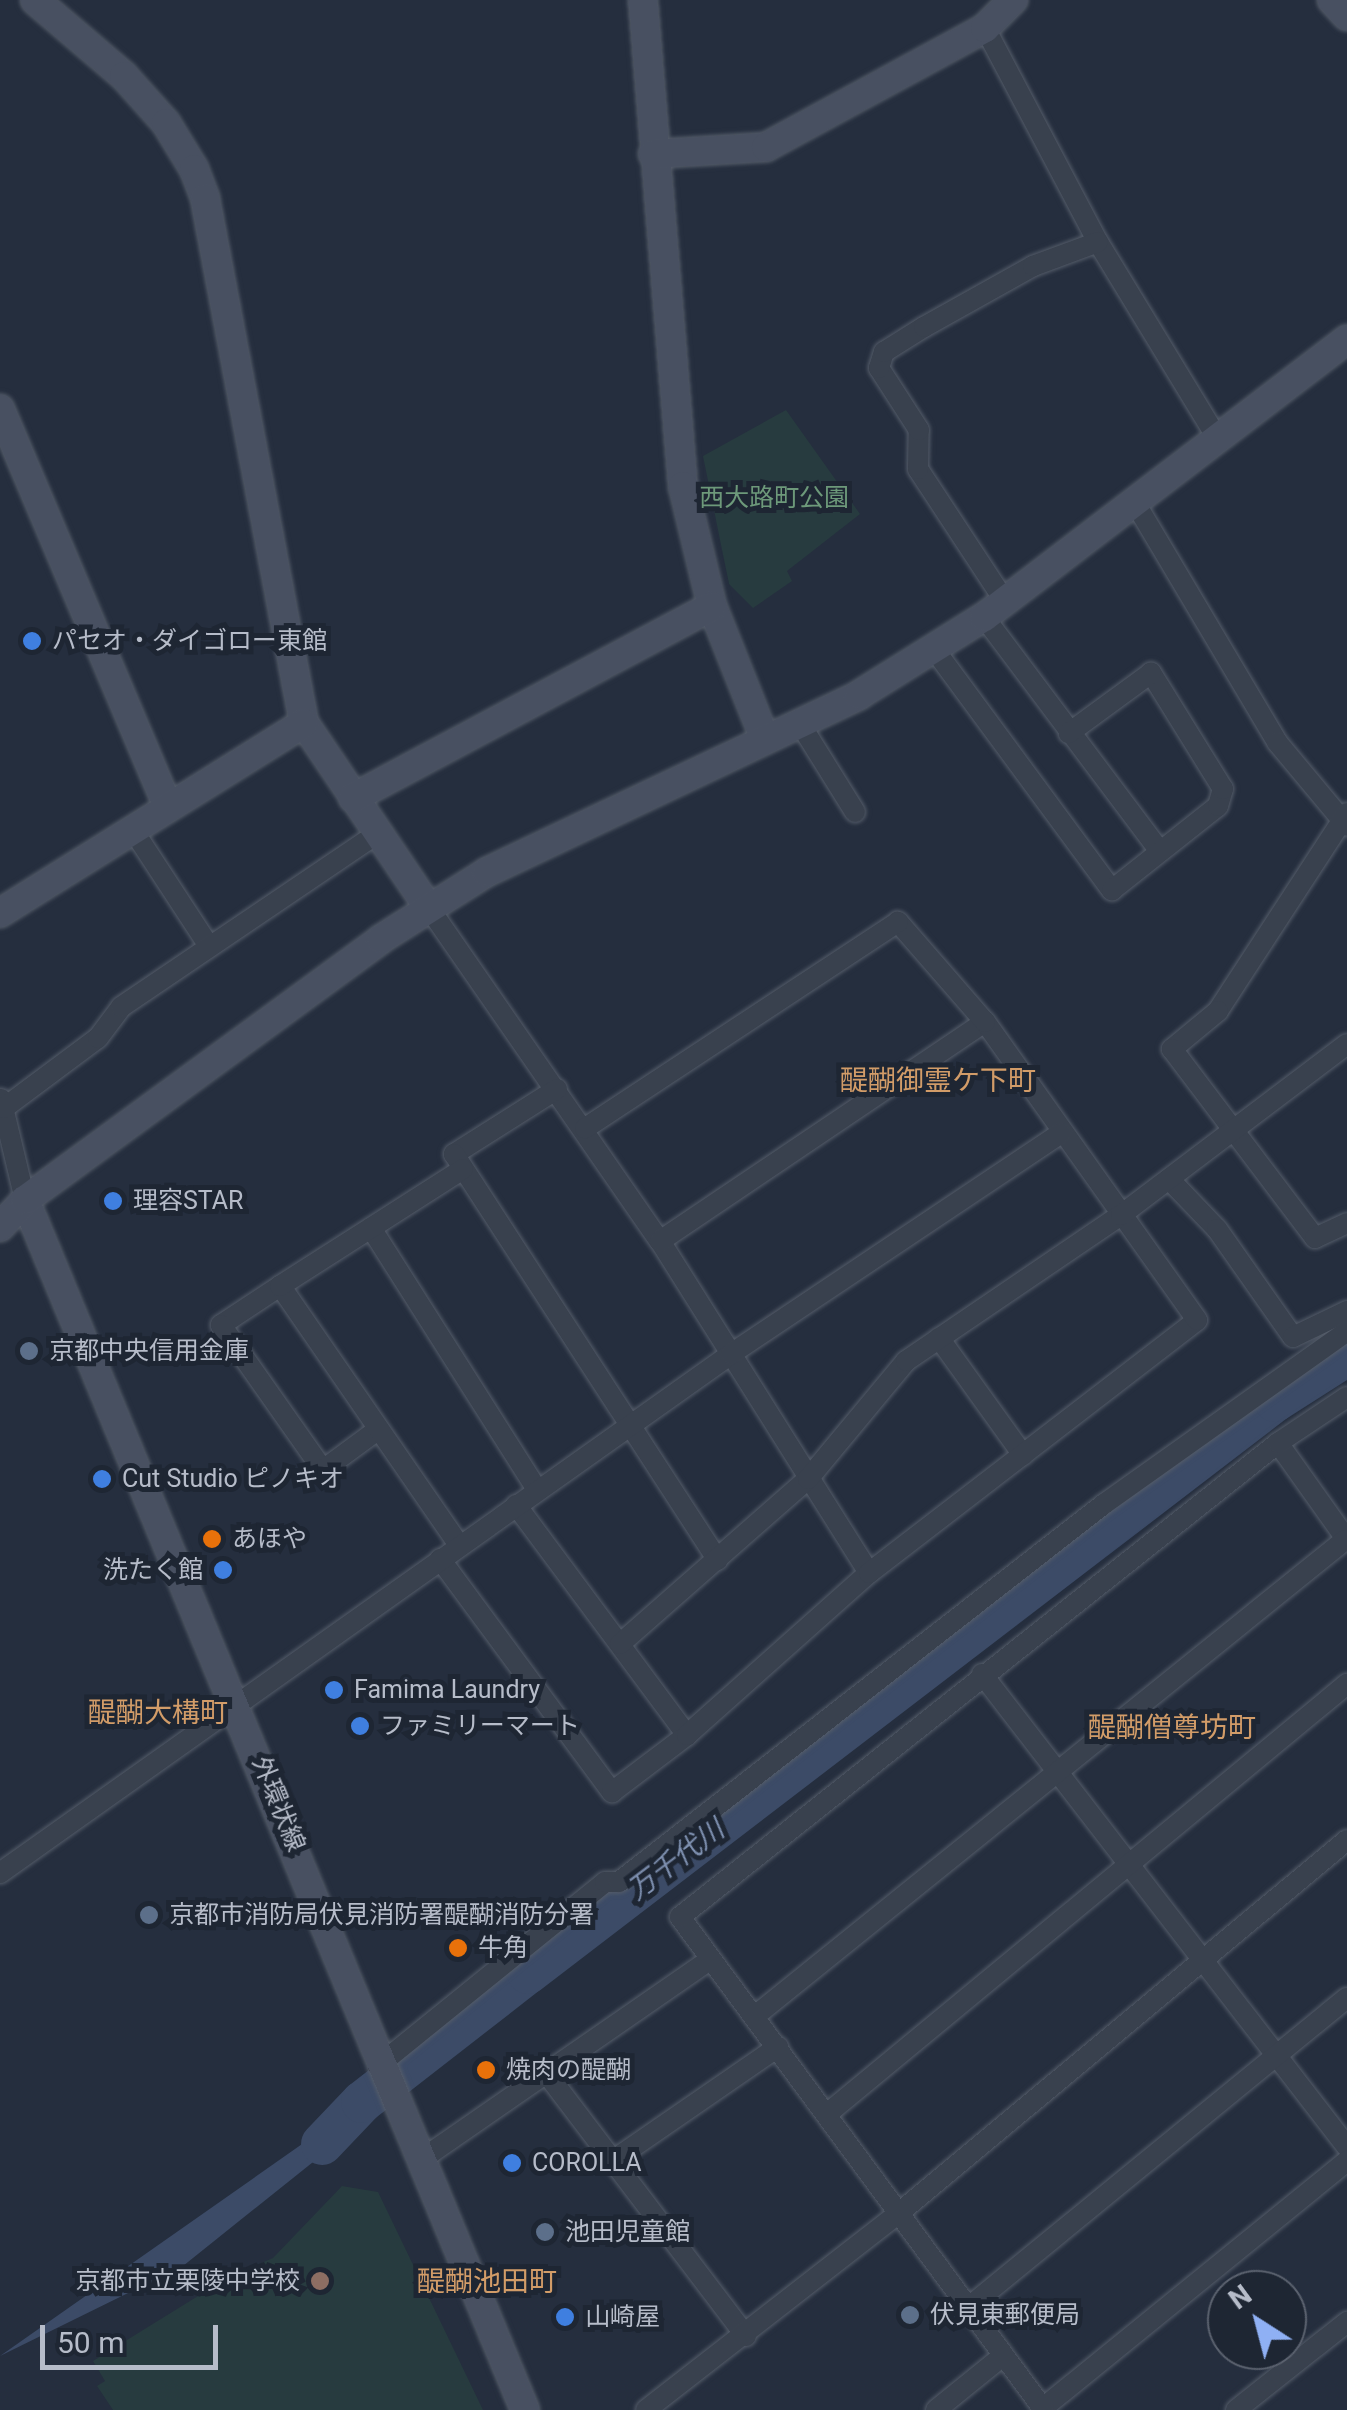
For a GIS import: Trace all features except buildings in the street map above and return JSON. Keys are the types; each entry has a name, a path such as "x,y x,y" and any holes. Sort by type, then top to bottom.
{"street":[{"path":"35,0 124,76 166,124 205,198 304,724 585,1128 869,1573"},
{"path":"643,0 679,454 712,606 764,737"},
{"path":"653,154 766,147 985,28 1013,0"},
{"path":"1332,0 1347,16"},
{"path":"985,28 1098,242 1217,438"},
{"path":"1098,242 1032,266 924,327 884,352 879,368 919,430 918,469 995,610 1068,733 1160,851"},
{"path":"0,1227 25,1200 430,908 487,872 800,722 934,650 995,610 1137,506 1217,438 1347,339"},
{"path":"0,409 168,808"},
{"path":"1137,506 1277,742 1345,819 1218,1011 1172,1048 1314,1238 1347,1223"},
{"path":"353,798 712,606"},
{"path":"934,650 1112,890 1218,806 1222,789 1150,673 1068,733"},
{"path":"800,722 855,812"},
{"path":"0,913 304,724"},
{"path":"133,830 208,946"},
{"path":"2,1102 98,1038 122,1007 379,832"},
{"path":"440,1559 612,1792 687,1734 869,1573 1197,1320 985,1022 898,922 585,1128"},
{"path":"660,1241 985,1022"},
{"path":"620,1644 808,1479 906,1361 1121,1216 1347,1044"},
{"path":"557,1088 454,1154 718,1560"},
{"name":"外環状線","path":"2,1102 25,1200"},
{"path":"0,1874 239,1707 630,1424 1061,1133"},
{"name":"外環状線","path":"0,1153 25,1200 239,1707 526,2410"},
{"path":"376,1431 322,1470 221,1325 463,1168"},
{"path":"1169,1179 1216,1230 1293,1336 1347,1312"},
{"path":"370,1228 537,1490"},
{"path":"280,1286 376,1431 458,1545"},
{"path":"383,2063 606,1882 619,1882 1104,1504 1347,1331"},
{"path":"939,1338 1022,1455"},
{"path":"1347,1397 1278,1442 680,1917 1044,2409 1347,2161"},
{"path":"755,2016 1346,1540 1336,1517 1278,1442"},
{"path":"516,1505 687,1734"},
{"path":"982,1674 1347,2147"},
{"path":"827,2114 1347,1684"},
{"path":"646,2410 900,2213 1347,1840"},
{"path":"424,2156 710,1960"},
{"path":"969,2307 1347,1998"},
{"path":"611,2162 778,2047"},
{"path":"547,2074 746,2336"},
{"path":"1236,2410 1347,2322"},
{"path":"936,2410 1004,2355"}],"green space":[{"name":"西大路町公園","path":"786,410 860,514 787,571 792,581 753,608 729,584 703,456"},
{"name":"京都市立栗陵中学校","path":"342,2186 378,2192 483,2410 113,2410 97,2386 105,2381 93,2361 232,2275 273,2258"}],"water":[{"path":"892,1699 183,2266 0,2356 362,2102"}],"waterway":[{"name":"万千代川","path":"322,2144 362,2102 528,1973 1275,1401 1347,1355"}],"place":[{"name":"パセオ・ダイゴロー東館","path":"32,641"},
{"name":"理容STAR","path":"113,1201"},
{"name":"京都中央信用金庫","path":"29,1351"},
{"name":"Cut Studio ピノキオ","path":"102,1479"},
{"name":"あほや","path":"212,1539"},
{"name":"洗たく館","path":"223,1570"},
{"name":"Famima Laundry","path":"334,1690"},
{"name":"ファミリーマート","path":"360,1726"},
{"name":"京都市消防局伏見消防署醍醐消防分署","path":"149,1915"},
{"name":"牛角","path":"458,1948"},
{"name":"焼肉の醍醐","path":"486,2070"},
{"name":"COROLLA","path":"512,2163"},
{"name":"池田児童館","path":"545,2232"},
{"name":"京都市立栗陵中学校","path":"320,2281"},
{"name":"伏見東郵便局","path":"910,2315"},
{"name":"山崎屋","path":"565,2317"}],"district":[{"name":"醍醐御霊ケ下町","path":"938,1081"},
{"name":"醍醐大構町","path":"158,1713"},
{"name":"醍醐僧尊坊町","path":"1172,1728"},
{"name":"醍醐池田町","path":"487,2282"}]}
